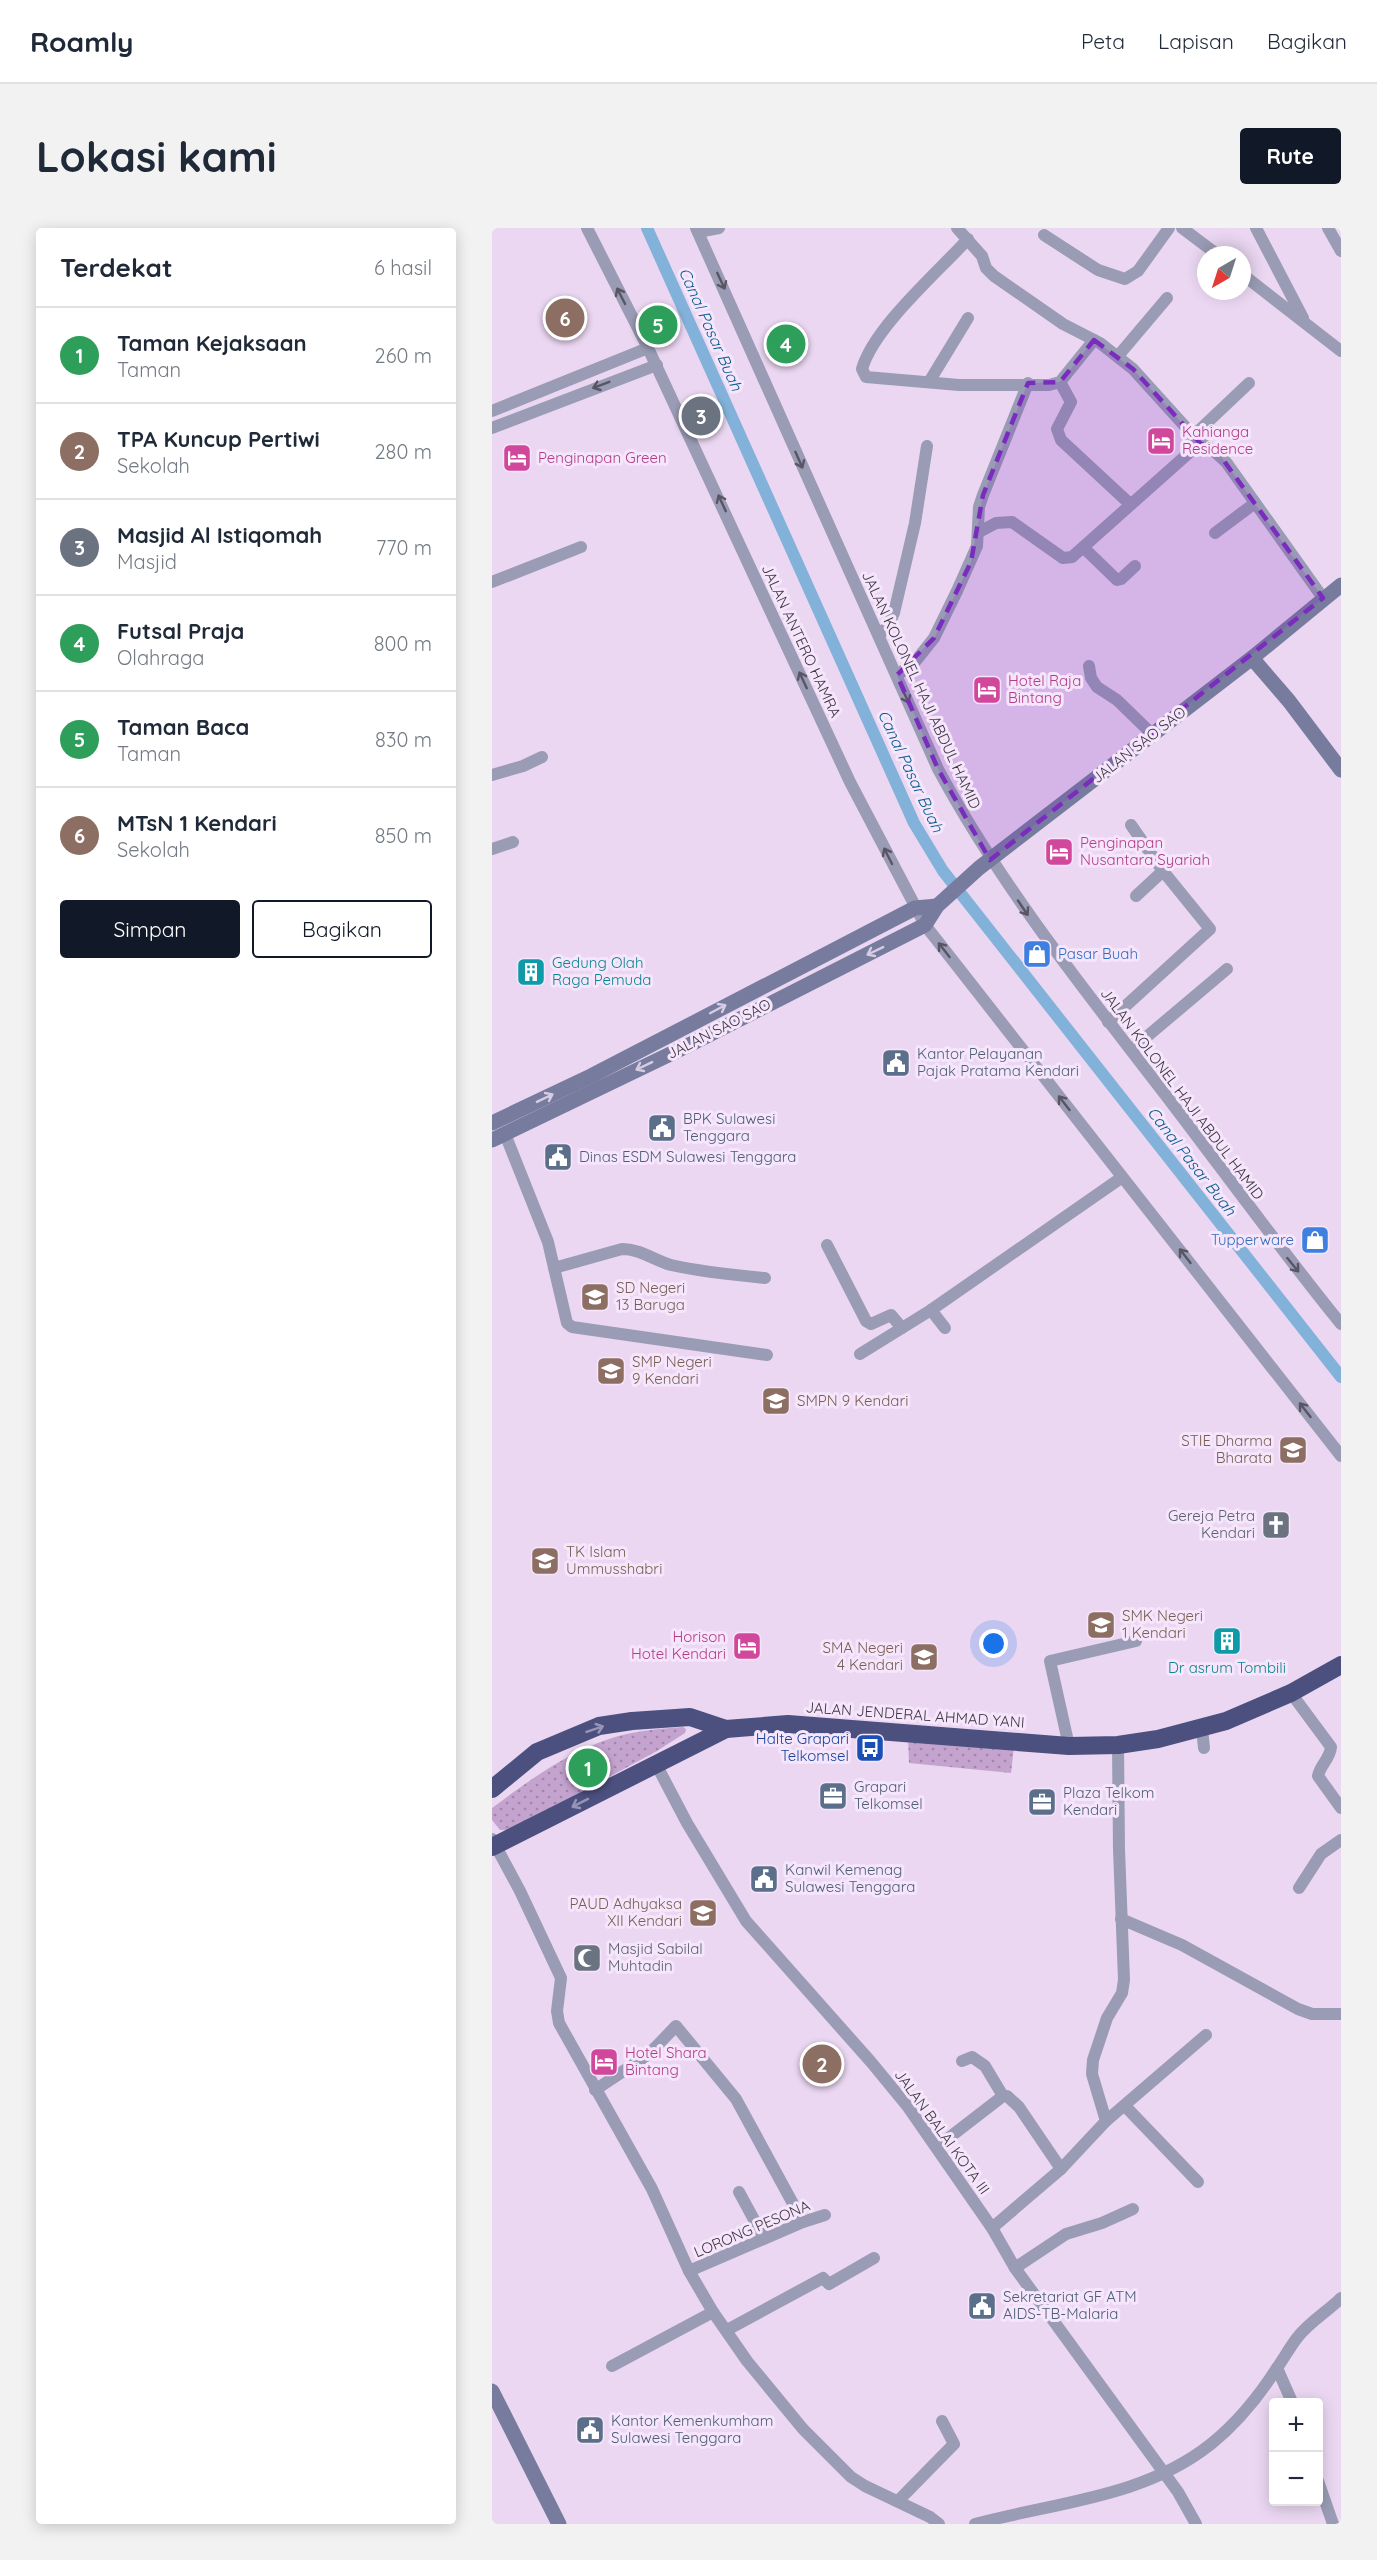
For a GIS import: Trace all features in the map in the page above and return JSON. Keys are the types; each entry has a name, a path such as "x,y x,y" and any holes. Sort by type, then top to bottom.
{"highway":[{"name":"JALAN JENDERAL AHMAD YANI","path":"492,1790 537,1752 599,1726 633,1720 690,1717 726,1729 788,1724 1069,1746 1119,1745 1158,1739 1226,1721 1338,1671"},
{"path":"690,1717 694,1747"},
{"path":"493,1844 694,1747 726,1729"}],"street":[{"name":"JALAN ANTERO HAMRA","path":"587,228 657,365 846,772 925,925 1341,1456"},
{"path":"697,230 719,228"},
{"path":"957,228 982,256 986,268 994,276 1063,324 1119,356 1196,439 1219,454 1323,598"},
{"path":"1044,235 1098,270 1125,279 1138,271 1169,228"},
{"path":"1256,228 1305,322"},
{"path":"1328,228 1341,251"},
{"path":"1186,229 1207,246"},
{"name":"JALAN KOLONEL HAJI ABDUL HAMID","path":"697,230 938,769 985,864 1030,918 1270,1236 1341,1324"},
{"path":"968,239 911,297 872,346 862,369 863,375 869,379 959,385 1028,383 1048,385 1060,382 1094,340"},
{"path":"1251,281 1341,351"},
{"path":"1119,356 1167,297"},
{"path":"929,382 968,318"},
{"path":"492,411 648,348"},
{"path":"492,428 657,365"},
{"path":"1060,382 1071,402 1057,429 1061,440 1130,504"},
{"path":"897,675 914,663 934,638 971,562 979,532 979,507 982,495 1028,383"},
{"path":"979,532 1005,521 1020,527 1063,558 1072,557 1130,504 1249,383"},
{"path":"879,635 888,626 894,613 915,523 927,446"},
{"path":"1215,533 1255,503"},
{"path":"492,582 581,547"},
{"path":"1083,548 1117,580 1135,566"},
{"name":"JALAN SAO SAO","path":"498,1137 689,1045 925,925 938,906 985,864 1251,658 1341,585"},
{"path":"1251,658 1289,702 1341,770"},
{"path":"1089,666 1091,678 1097,687 1117,700 1152,734"},
{"path":"492,775 523,766 542,757"},
{"path":"1108,1022 1210,931 1209,926 1163,871 1131,825"},
{"path":"492,849 513,842"},
{"path":"1136,896 1163,871"},
{"name":"JALAN SAO SAO","path":"492,1124 591,1076 915,908 938,906"},
{"path":"1131,1050 1227,969"},
{"path":"498,1137 548,1242 565,1317 572,1327 767,1356"},
{"path":"860,1354 931,1310 1121,1178"},
{"path":"827,1245 866,1321 871,1324 891,1315 902,1328"},
{"path":"554,1268 622,1249 632,1249 673,1265 723,1274 765,1278"},
{"path":"931,1310 945,1328"},
{"path":"1069,1746 1050,1661 1136,1641"},
{"path":"1292,1693 1331,1747 1318,1776 1341,1809"},
{"path":"1202,1728 1204,1748"},
{"path":"1106,2121 1092,2074 1092,2060 1107,2018 1123,1989 1119,1745"},
{"name":"JALAN BALAI KOTA III","path":"656,1764 687,1823 746,1921 871,2062 937,2147 992,2228 1015,2268 1098,2379 1191,2512 1196,2524"},
{"path":"1299,1888 1321,1854 1341,1840"},
{"path":"493,1844 520,1891 561,1978 558,2019 595,2090 652,2189 689,2271 713,2312 747,2361 782,2405 828,2456 865,2486 930,2517 939,2524"},
{"path":"1122,1919 1182,1945 1298,2009 1312,2014 1341,2014"},
{"path":"595,2090 649,2054 676,2026 736,2099 803,2222"},
{"path":"992,2228 1061,2169 1106,2121 1206,2035"},
{"path":"962,2061 972,2057 982,2063 1003,2096"},
{"path":"937,2147 1003,2096 1010,2097 1061,2169"},
{"path":"1125,2106 1198,2182"},
{"path":"739,2192 764,2238"},
{"path":"1015,2268 1066,2234 1102,2223 1133,2209"},
{"name":"LORONG PESONA","path":"689,2271 764,2238 825,2215"},
{"path":"727,2330 823,2278 829,2284 874,2258"},
{"path":"975,2524 1028,2519 1132,2487 1164,2474 1211,2444 1257,2398 1298,2336 1341,2298"},
{"path":"612,2366 713,2312"},
{"path":"1277,2368 1290,2398"},
{"path":"492,2391 559,2524"},
{"path":"898,2501 954,2444 942,2421"},
{"path":"1323,2495 1333,2524"}],"highlighted area":[{"path":"1094,340 1133,369 1200,443 1219,454 1323,598 990,860 938,769 897,675 934,638 971,562 983,495 1028,383 1060,382"}],"shaded area":[{"path":"683,1727 686,1729 685,1733 657,1751 526,1822 508,1830 500,1830 492,1820 492,1808 533,1778 577,1752 627,1734"},
{"path":"908,1738 1014,1746 1011,1773 909,1763"}],"waterway":[{"name":"Canal Pasar Buah","path":"647,228 914,823 943,871 1341,1377"}],"place":[{"name":"MTsN 1 Kendari","path":"565,318"},
{"name":"Taman Baca","path":"658,325"},
{"name":"Futsal Praja","path":"786,344"},
{"name":"Masjid Al Istiqomah","path":"701,416"},
{"name":"Kahianga Residence","path":"1161,441"},
{"name":"Penginapan Green","path":"517,458"},
{"name":"Hotel Raja Bintang","path":"987,690"},
{"name":"Penginapan Nusantara Syariah","path":"1059,852"},
{"name":"Pasar Buah","path":"1037,954"},
{"name":"Gedung Olah Raga Pemuda","path":"531,972"},
{"name":"Kantor Pelayanan Pajak Pratama Kendari","path":"896,1063"},
{"name":"BPK Sulawesi Tenggara","path":"662,1128"},
{"name":"Dinas ESDM Sulawesi Tenggara","path":"558,1157"},
{"name":"Tupperware","path":"1315,1240"},
{"name":"SD Negeri 13 Baruga","path":"595,1297"},
{"name":"SMP Negeri 9 Kendari","path":"611,1371"},
{"name":"SMPN 9 Kendari","path":"776,1401"},
{"name":"STIE Dharma Bharata","path":"1293,1450"},
{"name":"Gereja Petra Kendari","path":"1276,1525"},
{"name":"TK Islam Ummusshabri","path":"545,1561"},
{"name":"SMK Negeri 1 Kendari","path":"1101,1625"},
{"name":"Dr asrum Tombili","path":"1227,1641"},
{"name":"Horison Hotel Kendari","path":"747,1646"},
{"name":"SMA Negeri 4 Kendari","path":"924,1657"},
{"name":"Halte Grapari Telkomsel","path":"870,1748"},
{"name":"Taman Kejaksaan","path":"588,1768"},
{"name":"Grapari Telkomsel","path":"833,1796"},
{"name":"Plaza Telkom Kendari","path":"1042,1802"},
{"name":"Kanwil Kemenag Sulawesi Tenggara","path":"764,1879"},
{"name":"PAUD Adhyaksa XII Kendari","path":"703,1913"},
{"name":"Masjid Sabilal Muhtadin","path":"587,1958"},
{"name":"Hotel Shara Bintang","path":"604,2062"},
{"name":"TPA Kuncup Pertiwi","path":"822,2064"},
{"name":"Sekretariat GF ATM AIDS-TB-Malaria","path":"982,2306"},
{"name":"Kantor Kemenkumham Sulawesi Tenggara","path":"590,2430"}]}
